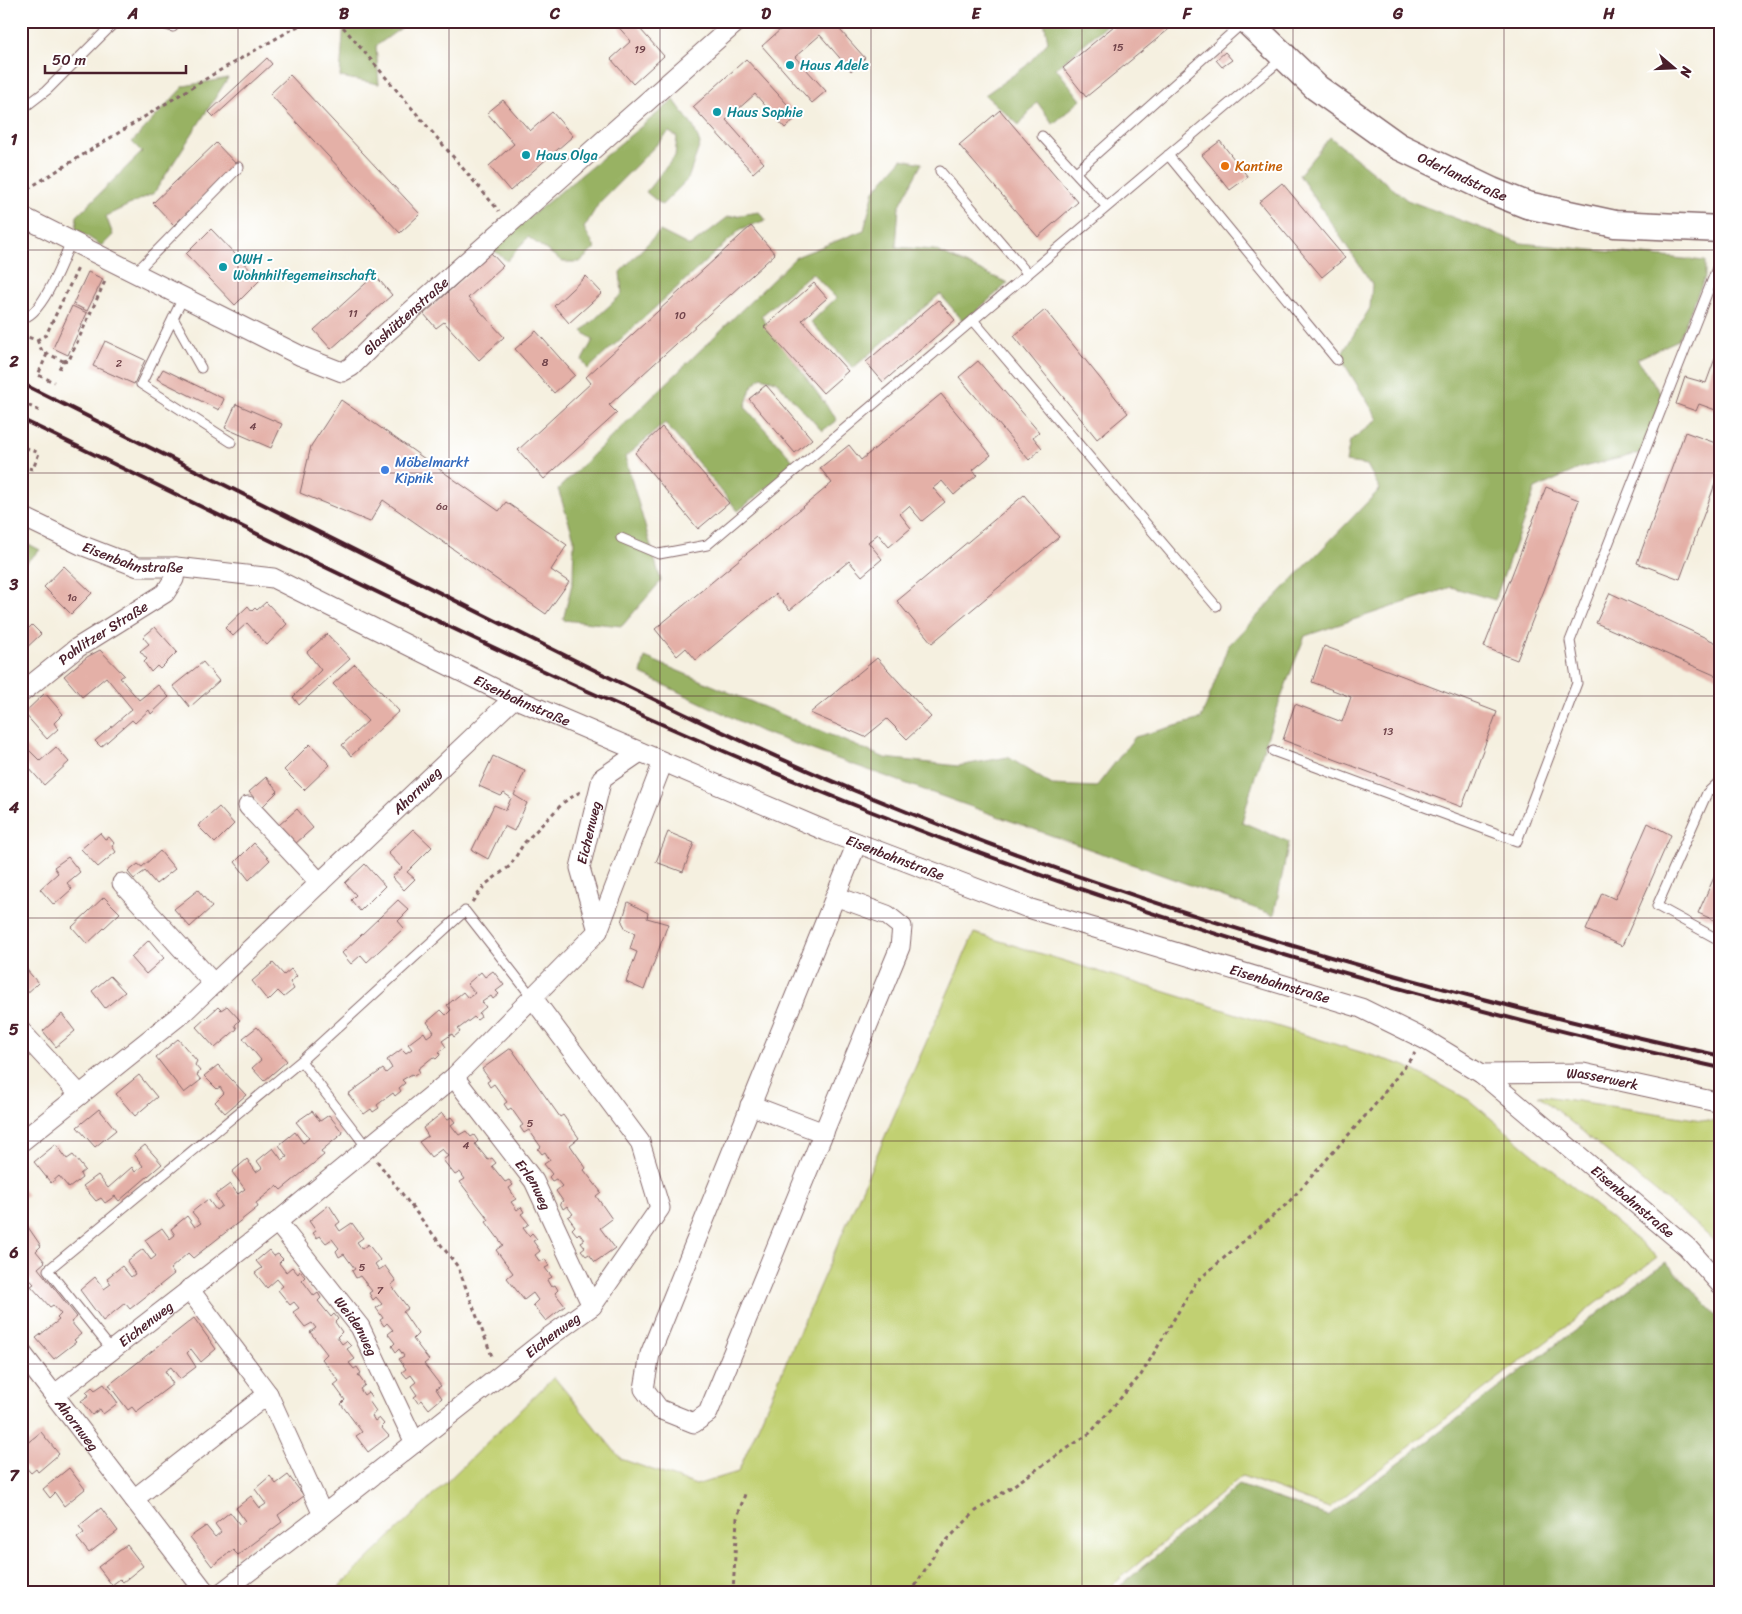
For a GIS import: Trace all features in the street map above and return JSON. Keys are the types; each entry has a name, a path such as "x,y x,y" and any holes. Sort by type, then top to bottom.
{"street":[{"name":"Glashüttenstraße","path":"21,216 301,356 332,370 342,372 351,368 376,342 738,21"},
{"name":"Oderlandstraße","path":"1246,21 1316,88 1398,146 1492,191 1527,205 1615,224 1721,229"},
{"name":"Eisenbahnstraße","path":"21,516 81,545 138,567 176,567 273,578 514,698 857,842 1028,908 1361,1008 1426,1040 1482,1074 1687,1247 1721,1285"},
{"name":"Pohlitzer Straße","path":"21,692 77,648 165,593 174,579 176,567"},
{"name":"Ahornweg","path":"21,1142 185,1011 514,698"},
{"path":"602,778 640,752"},
{"name":"Eichenweg","path":"54,1395 277,1222 454,1077 598,931 663,762"},
{"name":"Eichenweg","path":"598,931 580,868 602,778"},
{"path":"248,806 320,883"},
{"path":"835,896 887,915 902,927 900,947 708,1413 694,1423 658,1409 644,1389 650,1354 750,1105 835,896 857,842"},
{"path":"122,883 214,984"},
{"name":"Eichenweg","path":"221,1593 323,1516 592,1306 660,1208 640,1142 532,997"},
{"path":"21,1031 80,1095"},
{"name":"Wasserwerk","path":"1482,1074 1583,1073 1721,1103"},
{"name":"Erlenweg","path":"454,1077 534,1181 592,1306"},
{"path":"750,1105 824,1133"},
{"name":"Weidenweg","path":"277,1222 360,1327 415,1443"},
{"path":"189,1289 268,1394 323,1516"},
{"name":"Ahornweg","path":"21,1352 206,1593"},
{"path":"134,1499 268,1394"}],"lane":[{"path":"21,110 47,90 116,21"},
{"path":"153,21 173,27"},
{"path":"1076,172 1246,21"},
{"path":"621,538 659,554 707,546 1284,57"},
{"path":"1042,136 1107,207"},
{"path":"1168,155 1337,360"},
{"path":"136,272 240,167"},
{"path":"940,171 1028,274"},
{"path":"21,318 26,318 35,312 79,245"},
{"path":"1273,751 1517,841 1577,683 1570,641 1721,258"},
{"path":"183,298 141,384 231,442"},
{"path":"173,318 201,368"},
{"path":"974,320 1216,606"},
{"path":"1721,780 1707,793 1657,906 1721,941"},
{"path":"112,1349 48,1270 301,1062 465,910 532,997"},
{"path":"301,1062 368,1149"}],"path":[{"path":"21,193 217,72 307,21"},
{"path":"338,21 509,223"},
{"path":"37,340 50,331 79,245"},
{"path":"37,340 39,349 63,361 69,360 114,262"},
{"path":"21,334 37,340"},
{"path":"47,354 38,375 54,382"},
{"path":"58,371 63,361"},
{"path":"21,402 40,411"},
{"path":"21,467 33,469 39,453 24,447"},
{"path":"465,910 486,884 510,866 524,843 564,802 602,778"},
{"path":"911,1593 937,1550 976,1511 1090,1433 1141,1375 1196,1282 1288,1203 1374,1106 1426,1040"},
{"path":"368,1149 458,1267 500,1376"},
{"path":"733,1593 737,1518 746,1491"}],"green space":[{"path":"344,21 411,21 376,46 379,84 340,77"},
{"path":"1044,21 1111,21 1056,68 1081,100 1053,124 1037,102 1019,125 985,95 1026,66 1048,42"},
{"path":"228,78 154,193 106,216 113,235 102,246 76,229 77,216 142,152 132,142 184,86"},
{"path":"674,100 694,128 700,144 688,179 662,205 646,192 675,156 677,137 669,132 599,203 584,228 595,248 580,262 563,262 528,237 507,261 491,248"},
{"path":"1330,137 1407,200 1521,243 1705,261 1705,277 1678,340 1637,359 1665,400 1649,451 1583,467 1535,489 1495,600 1451,587 1305,636 1270,728 1242,822 1289,842 1274,915 762,732 641,674 645,657 885,758 958,766 1008,757 1052,785 1096,787 1135,737 1201,719 1228,646 1380,489 1367,465 1346,462 1350,441 1378,419 1340,357 1370,308 1372,284 1299,175"},
{"path":"902,159 922,163 899,207 896,247 934,250 1008,283 964,322 940,294 853,368 811,322 836,298 812,273 761,316 837,420 822,431 776,381 761,377 751,388 745,407 796,464 738,511 665,423 625,457 661,581 622,626 563,620 573,580 574,538 558,489 796,257 864,230 874,191"},
{"path":"759,212 766,220 741,229 588,369 582,360 593,340 582,331 622,294 620,272 660,231 690,246 728,217"},
{"path":"21,540 40,550 21,567"},
{"path":"974,933 1406,1066 1469,1100 1657,1257 1329,1508 1242,1476 1103,1593 333,1593 554,1377 621,1459 696,1485 738,1472"},
{"path":"1538,1095 1721,1123 1721,1248 1700,1228"},
{"path":"1666,1262 1721,1320 1721,1593 1112,1593 1239,1485 1328,1516"}],"building":[{"path":"613,21 633,21 664,56 633,84 611,59 631,41"},
{"name":"Haus Adele","path":"790,21 832,21 865,58 851,71 820,35 795,57 826,91 812,103 762,46"},
{"path":"1120,21 1171,21 1174,25 1086,97 1063,68"},
{"path":"1225,52 1232,60 1222,67 1216,60"},
{"path":"267,58 272,64 214,117 209,112"},
{"name":"Haus Sophie","path":"746,59 798,116 785,128 755,94 726,120 764,163 753,173 693,107"},
{"path":"290,75 420,214 400,233 270,94"},
{"name":"Haus Olga","path":"503,100 530,131 552,112 573,136 510,191 489,166 514,144 487,113"},
{"path":"1000,110 1078,202 1038,237 959,145"},
{"name":"Kantine","path":"1220,141 1248,177 1230,190 1202,155"},
{"path":"216,143 237,165 174,225 153,203"},
{"path":"1282,183 1345,258 1322,277 1259,202"},
{"path":"751,226 775,254 609,405 617,413 544,479 518,450 591,383 586,377"},
{"name":"OWH - Wohnhilfegemeinschaft","path":"211,229 260,280 235,305 186,254"},
{"path":"491,253 503,266 468,298 504,337 479,360 444,322 436,328 424,314"},
{"path":"88,272 103,279 87,311 73,304"},
{"path":"375,275 392,295 331,349 314,330"},
{"path":"586,276 602,293 569,323 554,306"},
{"path":"814,283 827,298 802,320 848,371 823,393 764,327"},
{"path":"938,300 955,320 883,382 866,362"},
{"path":"72,306 87,313 68,355 53,348"},
{"path":"1045,310 1128,413 1097,439 1014,336"},
{"path":"536,331 575,375 554,393 515,349"},
{"path":"105,341 145,360 134,384 93,366"},
{"path":"1721,342 1721,412 1699,404 1696,411 1676,404 1685,377 1706,383"},
{"path":"978,361 1039,432 1033,437 1042,448 1029,460 959,377"},
{"path":"163,369 224,399 219,410 157,379"},
{"path":"766,385 812,439 795,453 749,399"},
{"path":"941,394 991,455 973,470 977,475 954,495 942,481 933,488 945,502 922,521 909,506 900,514 911,528 889,547 878,534 868,542 882,559 862,576 849,561 790,610 776,594 696,660 686,648 677,656 655,629 832,483 820,468 849,445 861,460"},
{"path":"341,400 499,511 506,502 567,545 551,570 569,582 546,614 383,500 370,522 300,493 311,446"},
{"path":"236,404 282,424 271,448 225,428"},
{"path":"662,427 729,503 698,529 635,453"},
{"path":"1685,432 1721,445 1721,468 1680,579 1637,563"},
{"path":"1546,487 1579,500 1517,660 1484,647"},
{"path":"1024,495 1059,537 932,643 897,601"},
{"path":"64,566 92,593 71,614 44,587"},
{"path":"1610,593 1721,645 1721,678 1596,623"},
{"path":"266,602 287,624 267,645 247,623 233,636 225,628 248,606 252,611 255,608 257,610"},
{"path":"21,621 28,629 32,625 41,634 21,653"},
{"path":"155,627 177,652 160,669 157,666 151,672 144,662 147,659 140,651 149,644 143,637"},
{"path":"327,634 350,659 299,705 293,697 321,670 307,652"},
{"path":"1324,646 1497,712 1462,807 1283,740 1295,704 1342,722 1351,697 1312,682"},
{"path":"100,650 124,675 120,678 139,700 158,685 169,697 151,714 149,710 135,723 132,720 101,747 95,741 132,709 106,677 82,697 64,676 87,657"},
{"path":"877,658 931,717 907,739 887,719 865,737 810,713"},
{"path":"203,662 219,681 190,707 173,686"},
{"path":"355,664 399,711 351,756 342,745 368,721 333,684"},
{"path":"45,693 63,714 54,723 58,729 47,739 24,713"},
{"path":"21,742 40,761 56,747 69,762 44,785 21,759"},
{"path":"310,744 330,765 304,790 284,770"},
{"path":"493,756 525,771 514,795 527,803 514,831 504,826 488,859 472,850 494,805 506,810 511,798 504,793 501,796 479,786"},
{"path":"266,777 278,791 262,807 249,792"},
{"path":"219,807 234,824 215,843 198,826"},
{"path":"297,809 313,828 295,844 279,825"},
{"path":"1648,823 1671,835 1622,946 1586,930 1602,893 1615,899"},
{"path":"413,829 432,847 407,872 415,879 404,890 392,877 402,868 388,853"},
{"path":"668,832 694,843 683,872 656,862"},
{"path":"100,833 105,839 109,837 114,843 112,846 116,852 98,867 81,849"},
{"path":"254,843 270,860 249,880 235,862"},
{"path":"160,851 175,869 156,884 145,871 134,879 128,872 138,864 142,867"},
{"path":"68,857 80,872 67,883 72,889 54,905 40,889 58,873 54,867"},
{"path":"1721,862 1721,923 1698,913"},
{"path":"365,864 385,886 360,911 351,900 356,895 345,883"},
{"path":"198,890 212,907 190,927 174,909"},
{"path":"104,897 120,913 87,944 72,927"},
{"path":"398,900 409,910 398,921 404,928 367,962 361,955 351,964 342,953"},
{"path":"628,902 648,913 647,918 668,924 644,990 626,982 637,952 630,949 635,933 626,929 622,922"},
{"path":"149,940 164,958 146,974 131,957"},
{"path":"21,963 38,983 21,999"},
{"path":"273,963 284,975 291,969 297,976 290,982 294,989 284,997 278,991 268,1001 252,981"},
{"path":"493,971 504,985 496,991 499,994 493,999 491,996 482,1002 486,1007 479,1013 481,1017 477,1020 474,1017 458,1029 460,1032 454,1037 452,1034 442,1041 446,1047 439,1052 440,1055 436,1059 433,1057 418,1069 420,1072 402,1080 405,1083 399,1088 401,1091 395,1096 393,1093 377,1105 379,1108 373,1112 371,1109 364,1114 348,1094 383,1069 386,1073 392,1068 387,1060 402,1049 406,1053 412,1049 408,1044 424,1032 427,1037 434,1032 427,1022 441,1010 446,1015 451,1010 447,1005 463,992 468,998 475,993 467,984 481,972 485,977"},
{"path":"110,976 125,992 105,1008 92,991"},
{"path":"227,1006 240,1020 235,1025 237,1029 215,1048 196,1027 218,1007 221,1010"},
{"path":"62,1014 75,1031 56,1047 43,1031"},
{"path":"257,1027 287,1061 264,1081 252,1068 261,1060 243,1038"},
{"path":"178,1039 197,1061 195,1065 200,1071 197,1075 201,1080 184,1093 156,1057"},
{"path":"511,1048 560,1117 563,1115 579,1138 570,1145 586,1168 584,1170 601,1192 596,1196 612,1219 600,1228 615,1248 595,1262 589,1254 586,1256 581,1250 585,1247 581,1242 584,1240 579,1233 577,1235 572,1229 575,1226 568,1217 573,1214 567,1206 563,1209 560,1203 563,1201 556,1191 562,1186 556,1179 552,1181 549,1177 552,1174 544,1164 550,1160 545,1152 542,1154 538,1149 541,1147 529,1130 524,1133 520,1127 523,1125 511,1108 508,1110 504,1104 507,1102 494,1084 490,1087 487,1082 490,1080 482,1069"},
{"path":"218,1065 246,1095 225,1113 215,1102 224,1093 220,1087 217,1089 204,1076"},
{"path":"139,1075 157,1097 135,1116 116,1094"},
{"path":"99,1109 116,1130 95,1147 77,1127"},
{"path":"312,1111 320,1121 329,1115 343,1133 321,1151 324,1155 281,1190 277,1186 256,1203 258,1207 193,1258 188,1253 170,1269 174,1274 130,1309 125,1303 103,1321 80,1290 95,1277 104,1289 111,1284 107,1278 122,1266 131,1277 135,1274 127,1261 143,1249 151,1260 156,1256 145,1240 162,1228 170,1239 175,1235 171,1229 187,1216 195,1227 201,1223 192,1212 208,1199 216,1210 222,1206 215,1195 230,1184 238,1194 245,1189 232,1172 247,1159 256,1172 262,1168 257,1161 273,1148 282,1160 287,1157 279,1145 295,1132 303,1143 309,1138 296,1122"},
{"path":"442,1113 447,1120 451,1117 455,1122 451,1125 459,1135 466,1131 471,1137 474,1135 478,1141 475,1144 488,1160 492,1158 496,1163 492,1166 505,1182 509,1180 513,1185 509,1188 516,1199 511,1202 517,1210 521,1207 524,1212 521,1214 529,1224 523,1228 529,1236 532,1233 537,1239 533,1241 540,1251 535,1255 540,1262 545,1259 549,1266 545,1268 552,1277 547,1280 551,1287 555,1285 558,1290 555,1293 565,1306 546,1321 533,1305 538,1300 533,1293 524,1300 507,1278 513,1273 496,1250 503,1245 486,1222 489,1220 460,1182 465,1179 460,1172 455,1175 443,1160 448,1156 442,1149 431,1157 419,1142 428,1136 423,1128"},
{"path":"56,1144 67,1159 73,1155 85,1170 80,1174 82,1178 69,1188 59,1176 51,1183 34,1162"},
{"path":"145,1145 162,1164 119,1201 115,1196 105,1203 101,1198 96,1201 83,1186 98,1175 108,1188 132,1167 135,1172 143,1166 134,1154"},
{"path":"21,1187 28,1195 21,1200"},
{"path":"329,1205 340,1222 336,1225 340,1231 352,1223 363,1238 357,1242 362,1249 368,1244 380,1260 375,1264 379,1270 385,1266 396,1281 391,1285 408,1308 403,1312 418,1334 413,1339 429,1360 424,1364 441,1386 436,1389 442,1398 429,1409 422,1400 418,1403 414,1397 417,1395 411,1386 416,1382 411,1375 407,1378 402,1372 406,1369 399,1359 404,1356 399,1349 396,1352 392,1346 395,1343 388,1334 393,1330 387,1323 384,1326 380,1320 383,1318 376,1308 382,1304 376,1297 373,1300 369,1293 372,1291 360,1276 356,1278 352,1271 355,1269 344,1254 339,1257 336,1251 339,1248 332,1239 326,1243 320,1236 317,1238 313,1233 316,1231 309,1221"},
{"path":"28,1227 41,1246 36,1251 45,1262 38,1268 77,1317 71,1322 81,1334 74,1340 76,1342 54,1359 36,1338 59,1320 57,1318 61,1314 53,1305 50,1307 31,1286 34,1284 21,1270 21,1232"},
{"path":"269,1250 274,1256 278,1254 283,1259 279,1263 286,1272 292,1267 298,1274 300,1271 305,1277 302,1280 314,1296 318,1293 321,1298 318,1301 331,1317 334,1314 338,1319 335,1322 342,1332 337,1337 342,1344 346,1341 351,1346 347,1349 355,1359 349,1363 354,1369 357,1367 361,1373 358,1375 365,1385 360,1389 364,1395 368,1392 372,1398 369,1401 376,1411 372,1416 375,1421 379,1418 384,1424 381,1427 389,1436 368,1452 356,1436 362,1432 341,1404 345,1400 334,1385 339,1381 322,1359 327,1354 310,1332 316,1328 312,1323 305,1327 293,1312 299,1308 294,1302 290,1305 278,1290 283,1286 277,1279 267,1288 255,1273 262,1268 256,1261"},
{"path":"194,1318 216,1349 201,1362 191,1349 187,1353 196,1367 180,1379 171,1367 165,1371 173,1384 136,1412 132,1407 128,1410 109,1385"},
{"path":"104,1384 118,1403 103,1414 100,1409 92,1415 81,1401 89,1395 86,1392 92,1387 95,1390"},
{"path":"41,1432 59,1454 38,1472 36,1469 31,1473 21,1462 21,1448"},
{"path":"69,1468 85,1489 64,1506 55,1493 50,1498 43,1489"},
{"path":"288,1475 304,1496 278,1515 282,1522 238,1555 233,1550 212,1566 190,1537 206,1526 215,1537 221,1532 215,1524 230,1512 240,1525 245,1521 236,1508 251,1496 260,1508 266,1504 255,1489 270,1476 276,1484"},
{"path":"101,1508 118,1531 89,1553 77,1538 84,1533 79,1526"},
{"path":"127,1545 143,1566 123,1582 120,1579 112,1585 98,1567"}],"railway":[{"path":"21,383 649,697 829,780 978,840 1082,878 1292,946 1506,1005 1721,1056"},
{"path":"21,419 543,671 755,764 862,808 1073,886 1286,956 1502,1016 1721,1068"}],"place":[{"name":"Haus Adele","path":"790,65"},
{"name":"Haus Sophie","path":"717,112"},
{"name":"Haus Olga","path":"526,155"},
{"name":"Kantine","path":"1225,166"},
{"name":"OWH - Wohnhilfegemeinschaft","path":"223,267"},
{"name":"Möbelmarkt Kipnik","path":"385,470"}]}
